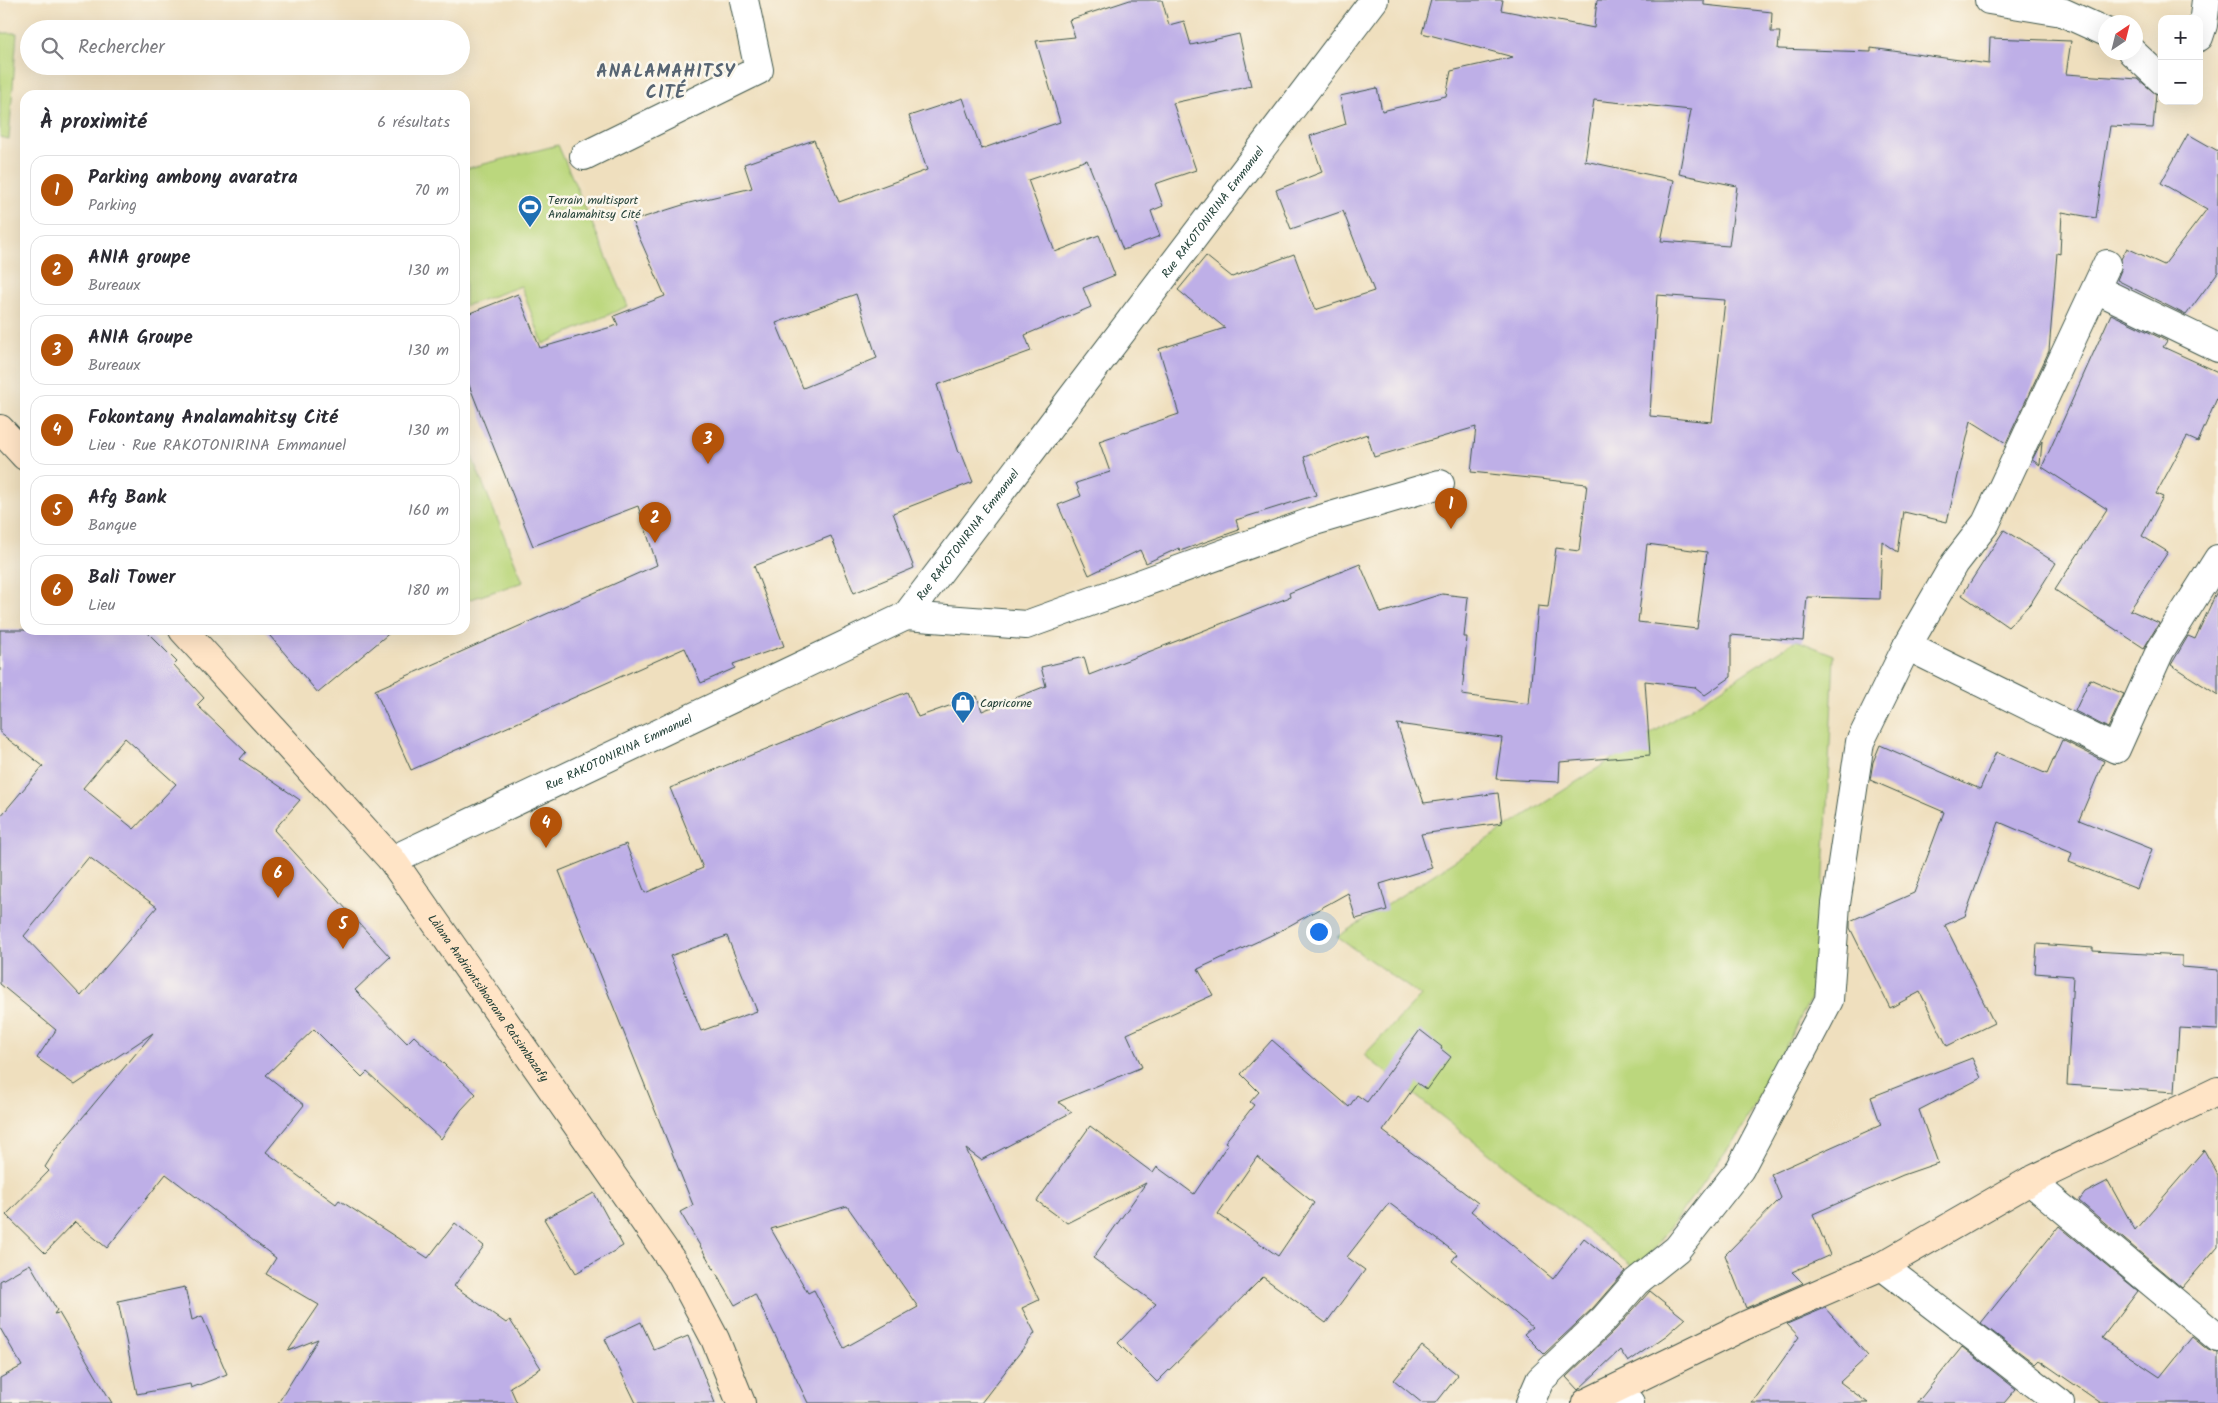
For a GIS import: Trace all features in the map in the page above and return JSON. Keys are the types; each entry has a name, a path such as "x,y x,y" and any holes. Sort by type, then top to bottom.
{"main road":[{"path":"0,429 20,451"},
{"name":"Làlana Andriantsihoarana Ratsimbazafy","path":"188,635 392,860 679,1270 715,1339 741,1403"},
{"path":"1586,1403 1621,1397 1746,1325 1882,1266 2030,1181 2218,1090"}],"street":[{"path":"584,156 759,70 744,0"},
{"name":"Rue RAKOTONIRINA Emmanuel","path":"392,860 906,616 1374,0"},
{"path":"1989,0 2062,12 2098,28"},
{"path":"2203,25 2206,0"},
{"path":"2141,60 2158,76"},
{"path":"1530,1403 1540,1380 1604,1319 1636,1282 1677,1249 1740,1169 1829,1000 1836,904 1860,742 1907,646 1955,563 1986,523 2107,264"},
{"path":"2096,289 2218,348"},
{"path":"906,616 1026,625 1311,522 1440,484"},
{"path":"1907,646 2116,749 2160,651 2218,559"},
{"path":"2030,1181 2218,1338"},
{"path":"1882,1266 2060,1403"}],"green space":[{"path":"0,33 17,33 9,139 0,137"},
{"name":"Terrain multisport Analamahitsy Cité","path":"558,145 628,306 543,344 521,286 470,304 470,168"},
{"path":"470,452 523,582 470,599"},
{"path":"1796,640 1834,655 1819,983 1740,1132 1638,1271 1364,1055 1421,996 1337,937"}],"building":[{"path":"1130,0 1162,0 1169,25 1184,21 1191,45 1239,34 1251,86 1173,103 1196,170 1155,184 1163,206 1151,211 1160,236 1123,250 1087,160 1028,180 1055,252 1099,235 1115,275 1083,288 1091,307 1025,335 1031,351 937,385 959,453 961,452 973,482 893,513 914,568 854,593 831,536 754,566 784,646 733,664 735,668 701,683 685,648 411,770 375,690 657,565 638,506 533,546 470,388 470,313 518,294 540,348 618,325 614,316 665,296 632,221 689,203 752,188 744,164 814,140 839,202 927,170 909,116 963,98 981,149 1060,122 1036,41 1075,37 1069,20","holes":["856,294 877,358 803,388 776,323"]},
{"path":"1431,0 1503,0 1501,10 1594,28 1597,0 1704,0 1704,5 1772,12 1771,32 1780,32 1778,49 1871,52 1871,48 1989,64 1990,38 2071,41 2066,74 2138,79 2156,94 2153,128 2110,126 2096,218 2062,212 2060,254 2057,253 2049,351 2006,443 1971,421 1947,522 1904,512 1898,552 1882,541 1880,599 1807,597 1803,641 1731,635 1731,677 1705,695 1695,687 1645,681 1650,755 1560,762 1559,782 1496,779 1502,738 1397,724 1424,803 1498,793 1502,823 1421,834 1432,868 1380,884 1387,910 1356,919 1348,893 1278,932 1198,969 1213,995 1127,1034 1142,1067 1058,1102 1072,1112 981,1160 966,1149 1039,1300 1022,1308 1035,1333 981,1403 808,1403 755,1294 735,1305 680,1212 693,1205 559,871 626,844 645,893 703,868 670,788 907,692 918,717 977,696 982,711 1046,686 1041,667 1084,657 1089,675 1290,597 1289,593 1360,564 1381,613 1442,594 1468,597 1464,637 1467,637 1462,695 1529,704 1538,606 1548,607 1556,548 1579,551 1587,484 1471,472 1476,427 1374,457 1367,434 1304,457 1316,495 1236,520 1239,530 1180,551 1179,548 1146,563 1140,550 1089,575 1058,505 1081,496 1076,483 1110,472 1099,441 1179,414 1159,349 1225,328 1178,290 1206,256 1232,277 1294,254 1315,310 1374,291 1343,211 1291,229 1276,190 1322,172 1310,136 1346,124 1340,96 1377,88 1382,111 1446,96 1451,71 1513,57 1422,33","holes":["1594,100 1691,110 1679,174 1737,186 1729,246 1661,241 1674,180 1585,161","1657,295 1725,300 1712,422 1650,416","1647,544 1707,552 1697,629 1638,622","727,936 757,1011 701,1031 670,956","847,1206 918,1307 844,1348 814,1290 808,1293 771,1229"]},
{"path":"2188,134 2218,151 2218,272 2186,315 2117,280 2121,270 2121,259 2127,248 2164,265 2207,209 2161,183"},
{"path":"2111,314 2167,341 2163,347 2218,372 2218,396 2198,442 2187,437 2156,494 2163,497 2142,536 2168,552 2130,610 2159,623 2144,648 2055,590 2107,509 2042,467"},
{"path":"2042,441 2040,465 2032,460"},
{"path":"2004,530 2056,563 2031,603 2008,627 1962,595"},
{"path":"2218,589 2218,695 2171,665 2188,636 2195,639"},
{"path":"0,630 20,630 20,635 150,635 177,662 174,665 204,698 197,705 246,752 240,759 300,800 274,830 390,957 355,990 407,1043 414,1036 476,1094 461,1110 441,1139 367,1072 362,1077 314,1029 266,1075 304,1105 266,1152 336,1204 339,1200 428,1258 455,1223 484,1246 454,1286 506,1323 510,1320 541,1368 510,1387 517,1403 278,1403 318,1339 288,1351 319,1305 266,1274 276,1258 166,1174 107,1248 75,1222 45,1253 6,1215 49,1171 45,1167 57,1148 153,1033 75,1085 37,1058 56,1030 0,984 0,817 43,766 0,733","holes":["125,738 176,784 134,829 83,788","89,857 157,907 81,996 24,936"]},
{"path":"269,635 387,635 318,693"},
{"path":"2090,679 2124,694 2108,728 2075,711"},
{"path":"2062,740 2104,761 2079,820 2152,849 2137,889 2069,862 2072,853 1999,822 1965,916 1945,925 1994,1023 1947,1046 1920,992 1890,1008 1850,928 1850,921 1914,893 1944,812 1870,780 1873,762 1880,745 1980,789 1996,752 2047,774"},
{"path":"2037,944 2093,948 2093,951 2182,956 2182,967 2218,970 2218,1030 2179,1028 2175,1092 2067,1085 2073,976 2035,973"},
{"path":"1420,1030 1442,1047 1441,1049 1451,1057 1427,1090 1417,1083 1383,1131 1478,1203 1471,1211 1553,1279 1584,1238 1625,1271 1593,1308 1544,1354 1524,1334 1532,1327 1452,1261 1457,1254 1389,1203 1347,1257 1365,1270 1326,1323 1263,1277 1157,1382 1118,1343 1156,1304 1093,1258 1146,1183 1067,1223 1037,1201 1090,1126 1153,1173 1157,1167 1194,1194 1228,1144 1225,1142 1254,1105 1250,1102 1259,1092 1241,1074 1272,1040 1349,1107 1357,1095 1367,1102","holes":["1257,1157 1314,1203 1278,1256 1218,1214"]},
{"path":"1972,1058 1981,1078 1919,1110 1938,1163 1903,1175 1813,1214 1830,1255 1792,1272 1803,1283 1746,1308 1725,1255 1781,1198 1771,1174 1881,1125 1871,1097"},
{"path":"2204,1150 2218,1175 2218,1246 2182,1288 2079,1201 2085,1193 2108,1181 2135,1230"},
{"path":"594,1193 623,1246 576,1273 544,1219"},
{"path":"2059,1226 2138,1291 2102,1338 2160,1377 2192,1337 2208,1350 2218,1353 2218,1403 2101,1403 2039,1360 2035,1364 1981,1323"},
{"path":"30,1264 57,1310 54,1314 59,1313 112,1403 0,1403 0,1378 22,1366 0,1328 0,1281"},
{"path":"185,1287 192,1320 202,1316 227,1374 191,1388 190,1384 137,1394 118,1301"},
{"path":"1650,1291 1685,1319 1667,1335 1628,1362 1620,1350 1578,1390 1566,1377 1615,1330"},
{"path":"1825,1308 1868,1356 1840,1382 1868,1403 1752,1403 1799,1337 1787,1324"},
{"path":"641,1322 654,1350 688,1336 715,1403 636,1403 605,1339"},
{"path":"1422,1346 1458,1375 1436,1403 1422,1403 1394,1380"},
{"path":"1962,1347 2016,1389 2004,1403 1917,1403"}],"place":[{"name":"Terrain multisport Analamahitsy Cité","path":"530,228"},
{"name":"ANIA Groupe","path":"708,464"},
{"name":"Parking ambony avaratra","path":"1451,529"},
{"name":"ANIA groupe","path":"655,543"},
{"name":"Capricorne","path":"963,724"},
{"name":"Fokontany Analamahitsy Cité","path":"546,848"},
{"name":"Bali Tower","path":"278,898"},
{"name":"Afg Bank","path":"343,949"}],"district":[{"name":"ANALAMAHITSY CITÉ","path":"666,81"}]}
